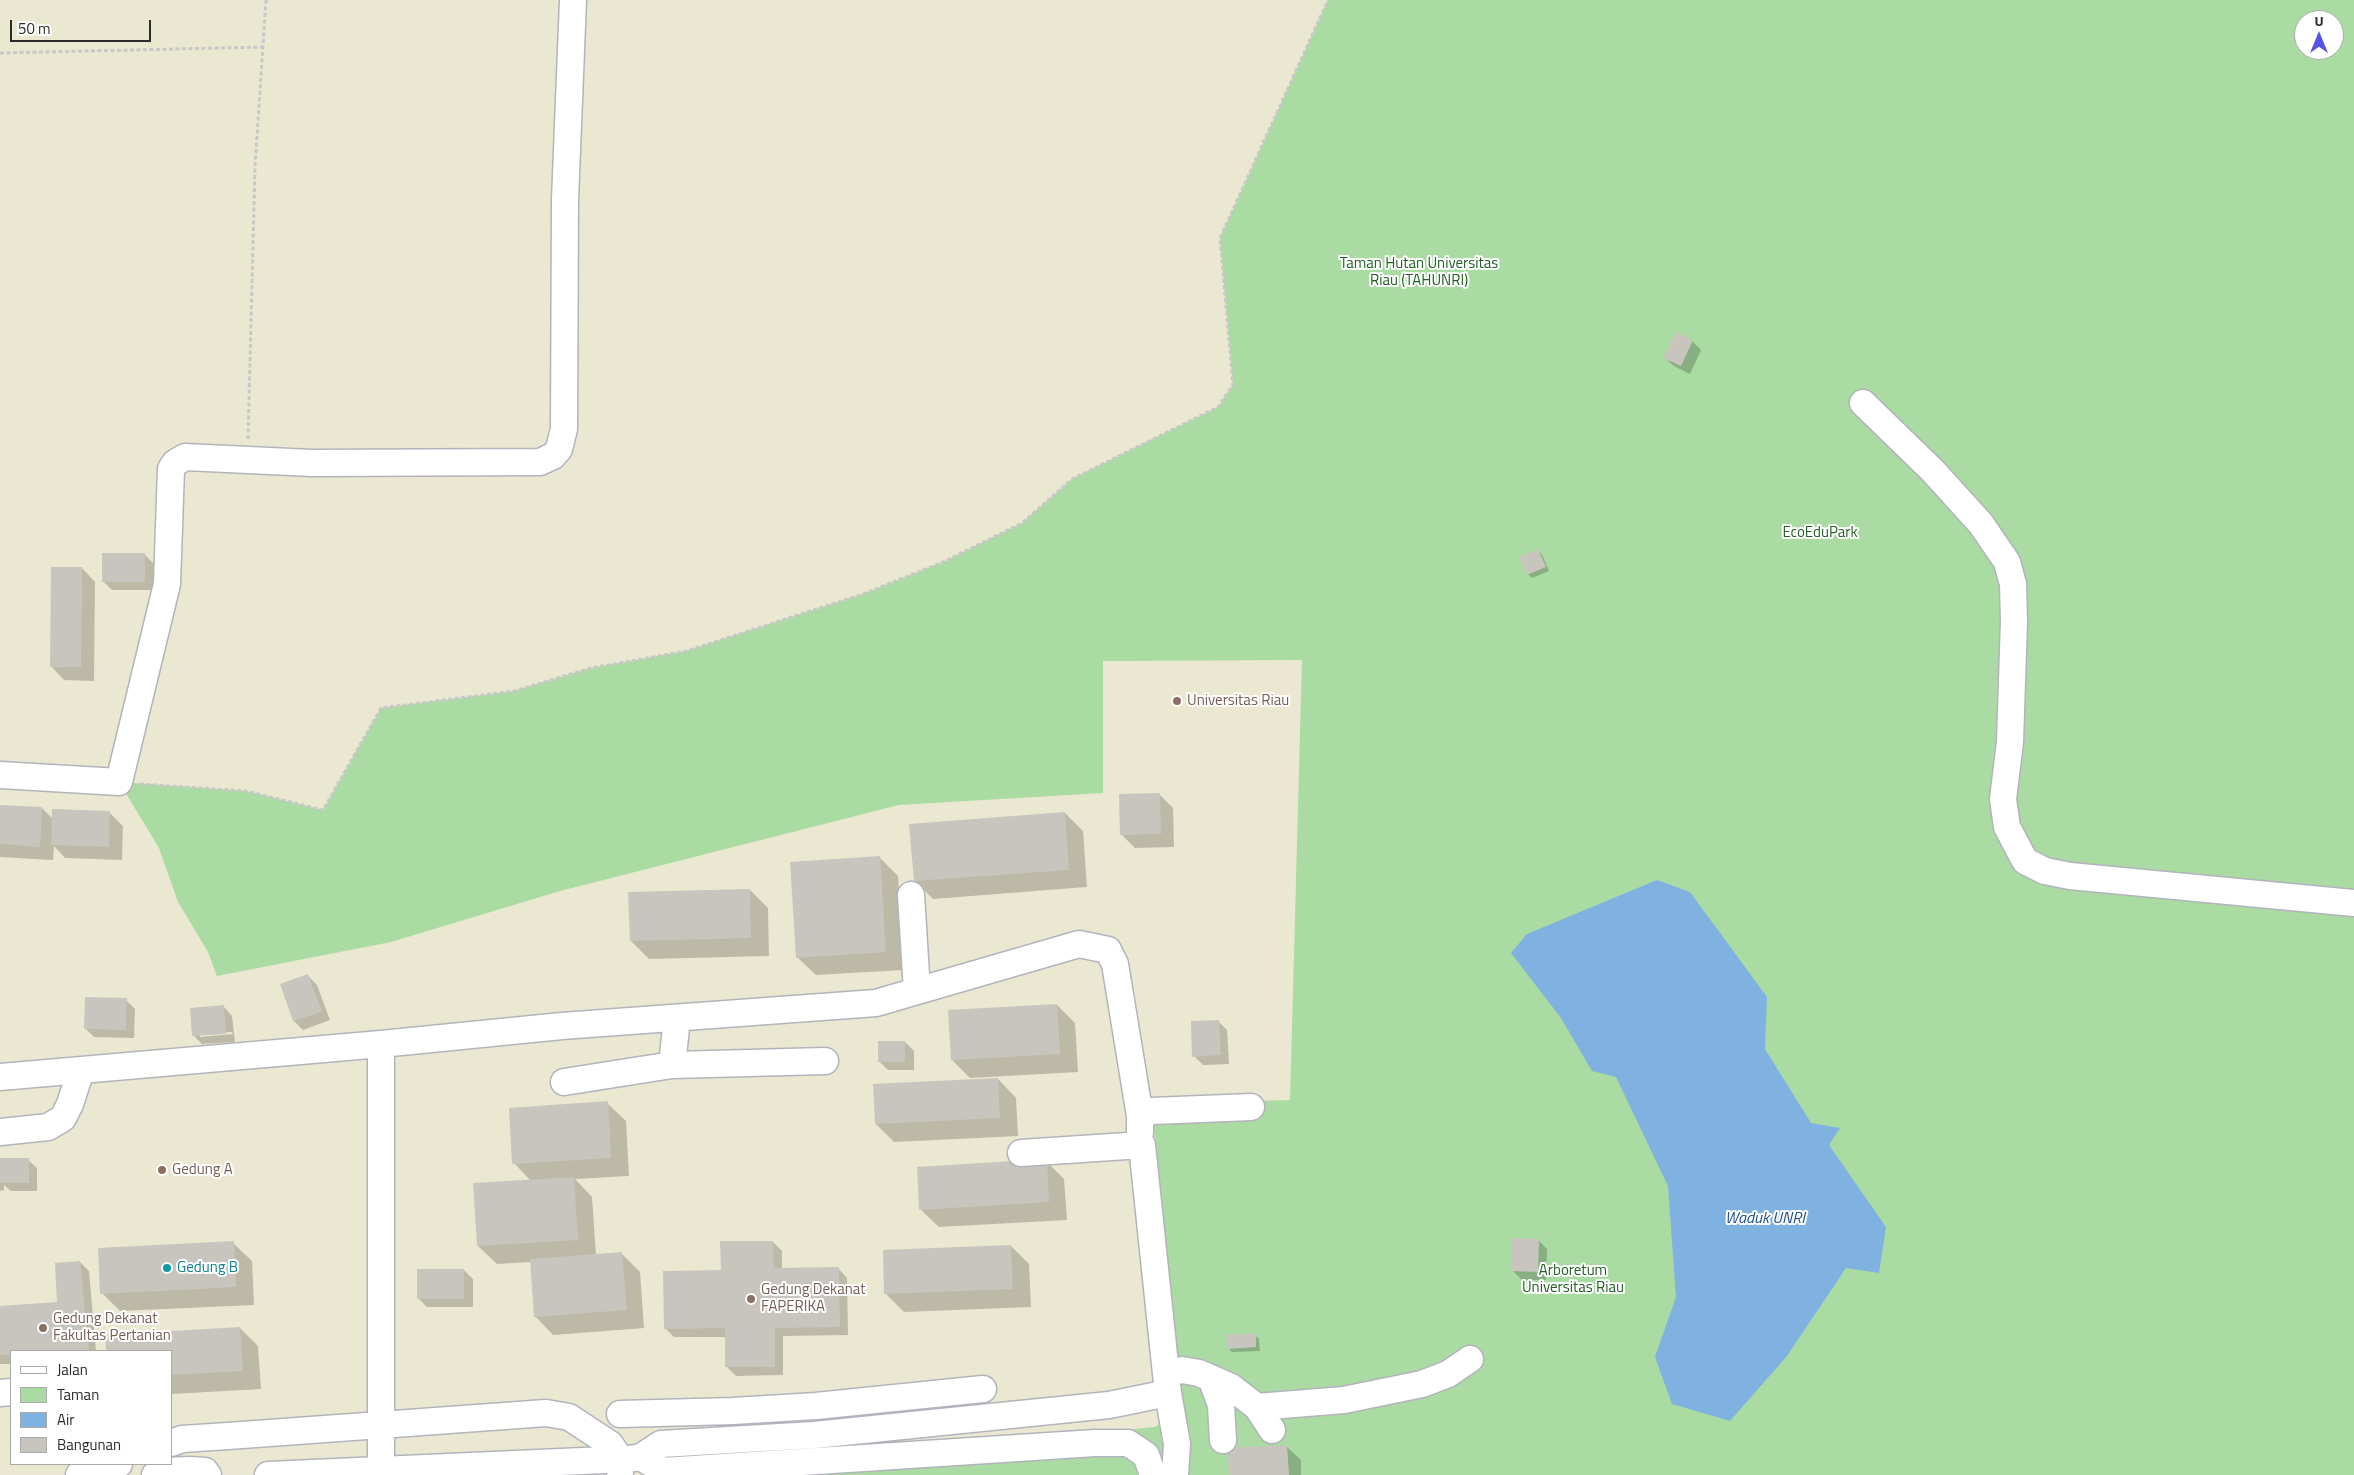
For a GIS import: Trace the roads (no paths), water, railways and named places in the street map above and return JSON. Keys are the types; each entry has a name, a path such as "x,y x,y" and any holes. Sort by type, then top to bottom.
{"street":[{"path":"0,775 119,782 167,584 171,469 175,463 185,457 248,462 540,462 553,456 560,449 564,429 566,200 573,0"},
{"path":"1863,403 1933,471 1981,524 2007,562 2013,584 2014,621 2010,742 2003,799 2007,827 2026,861 2045,872 2070,876 2354,903"},
{"path":"911,895 917,991"},
{"path":"0,1077 381,1044 562,1026 876,1003 1078,944 1108,950 1115,964 1140,1116 1167,1383 1177,1444 1175,1475"},
{"path":"672,1065 677,1018"},
{"path":"381,1044 381,1470"},
{"path":"564,1082 672,1065 824,1061"},
{"path":"0,1132 48,1127 62,1118 70,1104 81,1070"},
{"path":"1140,1116 1162,1110 1251,1107"},
{"path":"1022,1153 1142,1145"},
{"path":"1256,1406 1344,1400 1422,1384 1448,1374 1470,1359"},
{"path":"627,1463 661,1444 814,1435 1109,1405 1167,1383 1182,1370 1199,1373 1231,1387 1256,1406 1272,1430"},
{"path":"1211,1378 1220,1405 1223,1440"},
{"path":"620,1414 733,1411 816,1406 983,1389"},
{"path":"814,1435 816,1406"},
{"path":"733,1411 734,1439"},
{"path":"172,1443 182,1439 546,1413 569,1416 610,1444 627,1463"},
{"path":"268,1475 627,1463 663,1471 1095,1443 1128,1443 1146,1455 1153,1475"},
{"path":"79,1475 115,1465"},
{"path":"155,1475 164,1471 190,1470 206,1471 208,1475"}],"water":[{"name":"Waduk UNRI","path":"1657,880 1690,892 1767,997 1765,1049 1811,1123 1840,1128 1829,1145 1886,1227 1879,1273 1846,1268 1787,1356 1730,1421 1672,1404 1655,1357 1676,1297 1668,1186 1616,1077 1592,1071 1561,1018 1511,953 1527,934"}],"place":[{"name":"Universitas Riau","path":"1177,701"},
{"name":"Gedung A","path":"162,1170"},
{"name":"Gedung B","path":"167,1268"},
{"name":"Gedung Dekanat FAPERIKA","path":"751,1299"},
{"name":"Gedung Dekanat Fakultas Pertanian","path":"43,1328"}],"park label":[{"name":"Taman Hutan Universitas Riau (TAHUNRI)","path":"1419,272"},
{"name":"EcoEduPark","path":"1820,533"},
{"name":"Arboretum Universitas Riau","path":"1573,1280"}]}
